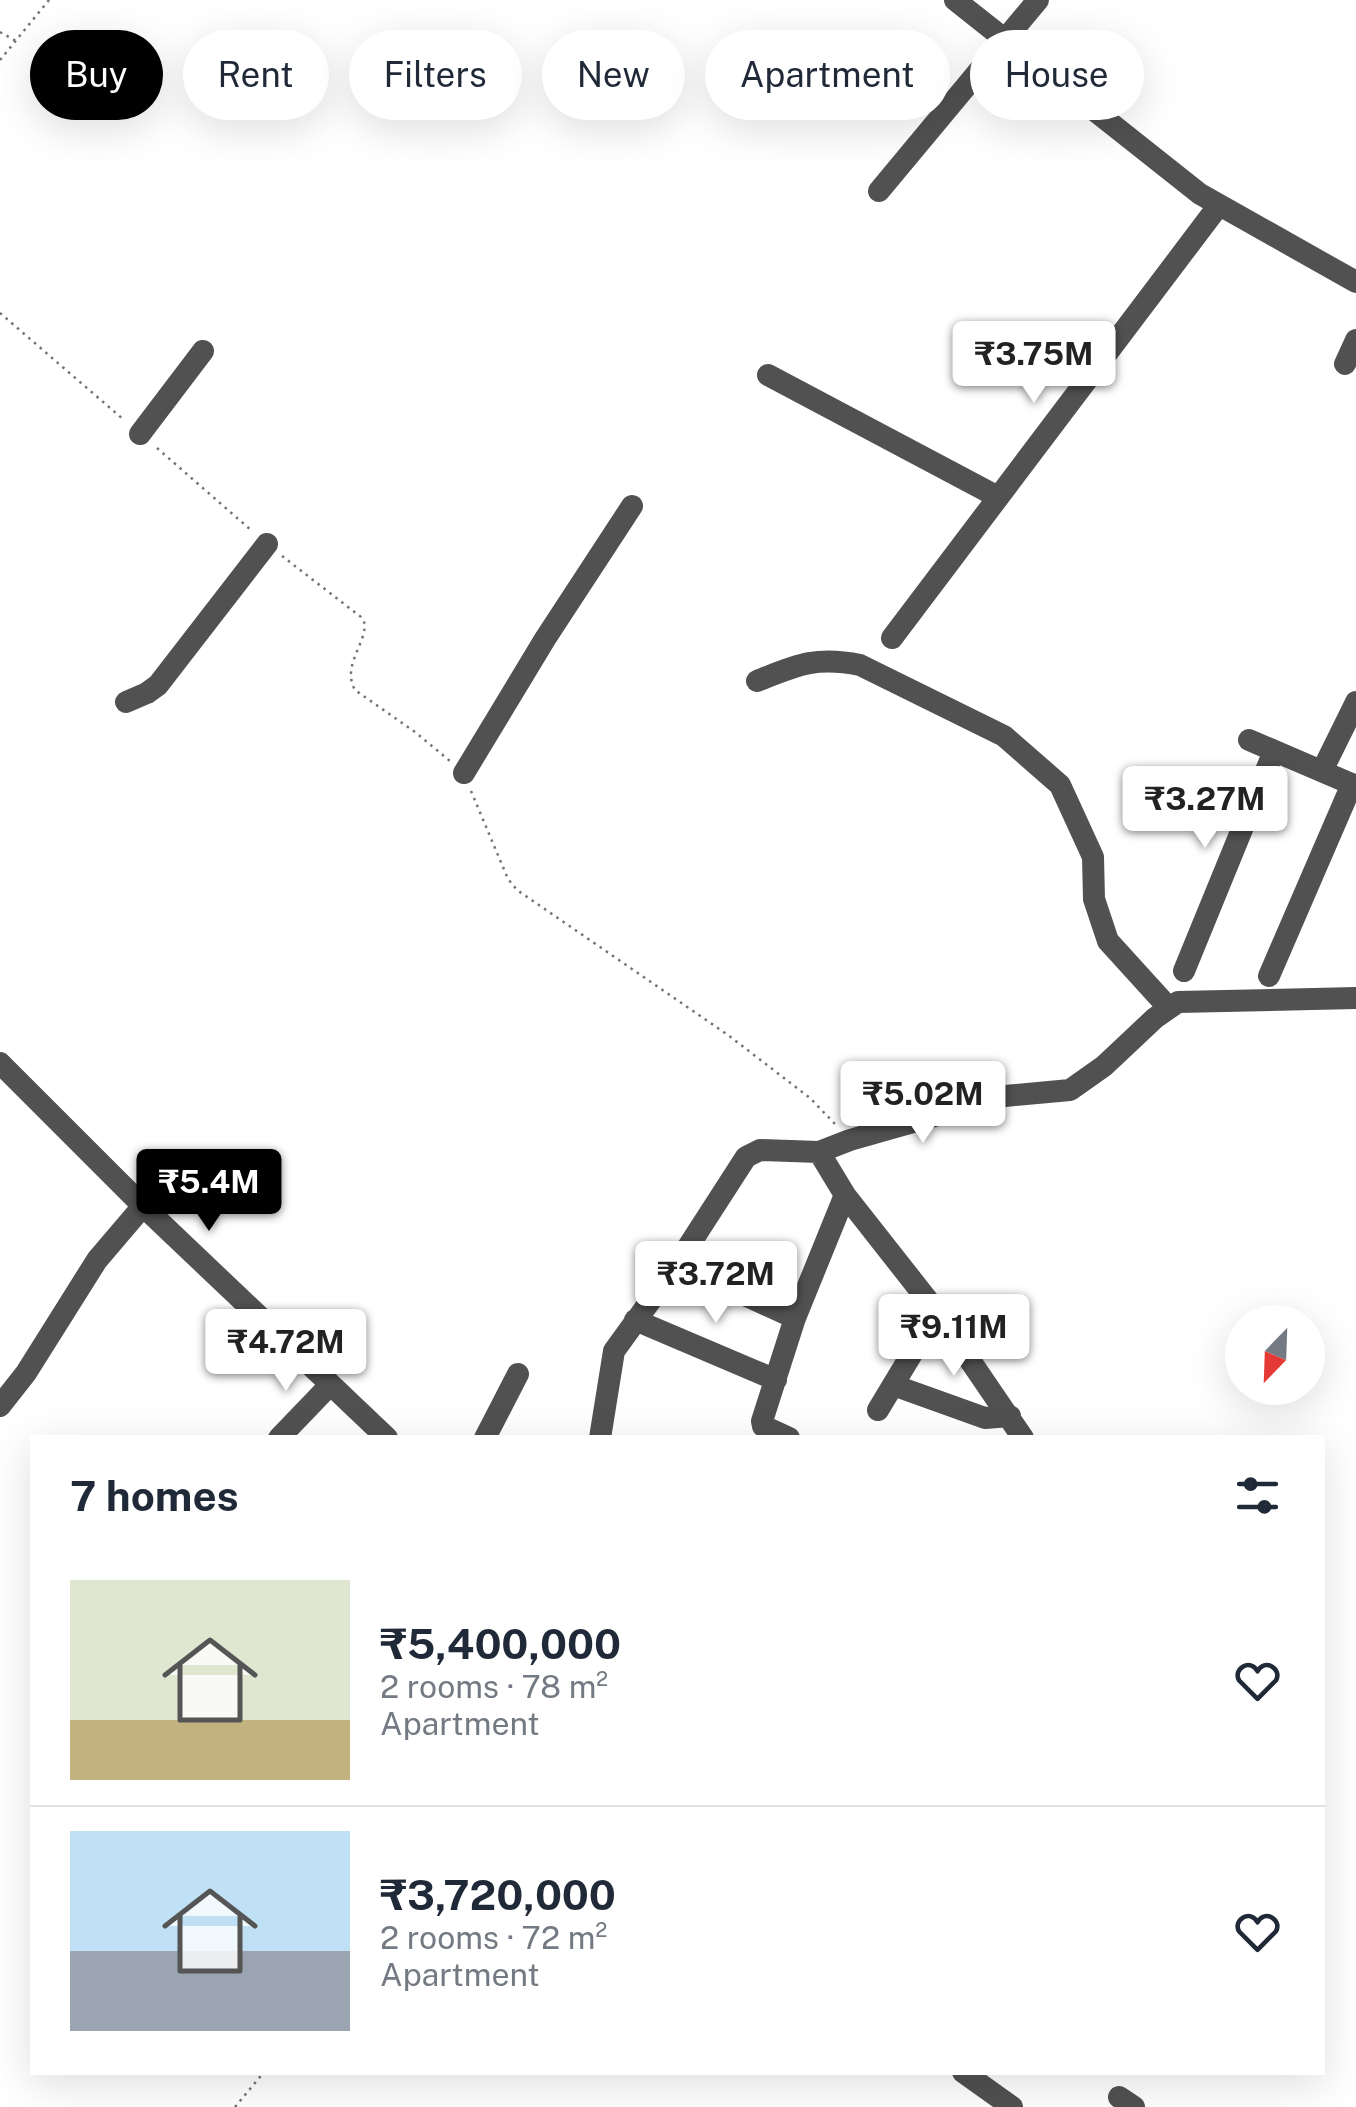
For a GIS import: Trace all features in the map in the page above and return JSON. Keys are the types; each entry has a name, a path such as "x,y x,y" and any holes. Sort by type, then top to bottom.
{"street":[{"path":"955,0 993,30"},
{"path":"1013,30 1038,0"},
{"path":"879,191 970,81"},
{"path":"1107,120 1200,194 1356,282"},
{"path":"892,638 1219,205"},
{"path":"1345,364 1356,340"},
{"path":"140,434 202,351"},
{"path":"768,375 998,497"},
{"path":"464,773 544,639 632,506"},
{"path":"126,702 158,685 267,544"},
{"path":"757,681 808,660 860,665 1004,736 1030,756 1060,785 1094,856 1094,900 1108,940 1168,1007"},
{"path":"1322,771 1356,702"},
{"path":"1249,740 1354,785 1269,976"},
{"path":"1184,971 1274,751"},
{"path":"600,1435 614,1351 746,1156 760,1150 819,1152 1004,1096 1070,1090 1104,1066 1168,1007 1188,1000 1356,998"},
{"path":"0,1063 143,1206 384,1435"},
{"path":"819,1152 844,1195 937,1312 1021,1435"},
{"path":"783,1435 762,1424 795,1318 844,1195"},
{"path":"0,1406 26,1374 97,1260 143,1206"},
{"path":"676,1264 795,1318"},
{"path":"878,1410 937,1312"},
{"path":"636,1320 776,1380"},
{"path":"487,1435 518,1374"},
{"path":"893,1385 985,1418 1010,1416"},
{"path":"283,1435 329,1386"},
{"path":"967,2075 1012,2107"}],"path":[{"path":"0,60 49,0"},
{"path":"0,32 17,42"},
{"path":"0,314 267,544 361,617 365,632 351,666 350,680 355,690 464,773 508,879 517,890 728,1035 810,1098 850,1140"},
{"path":"235,2107 262,2075"}]}
